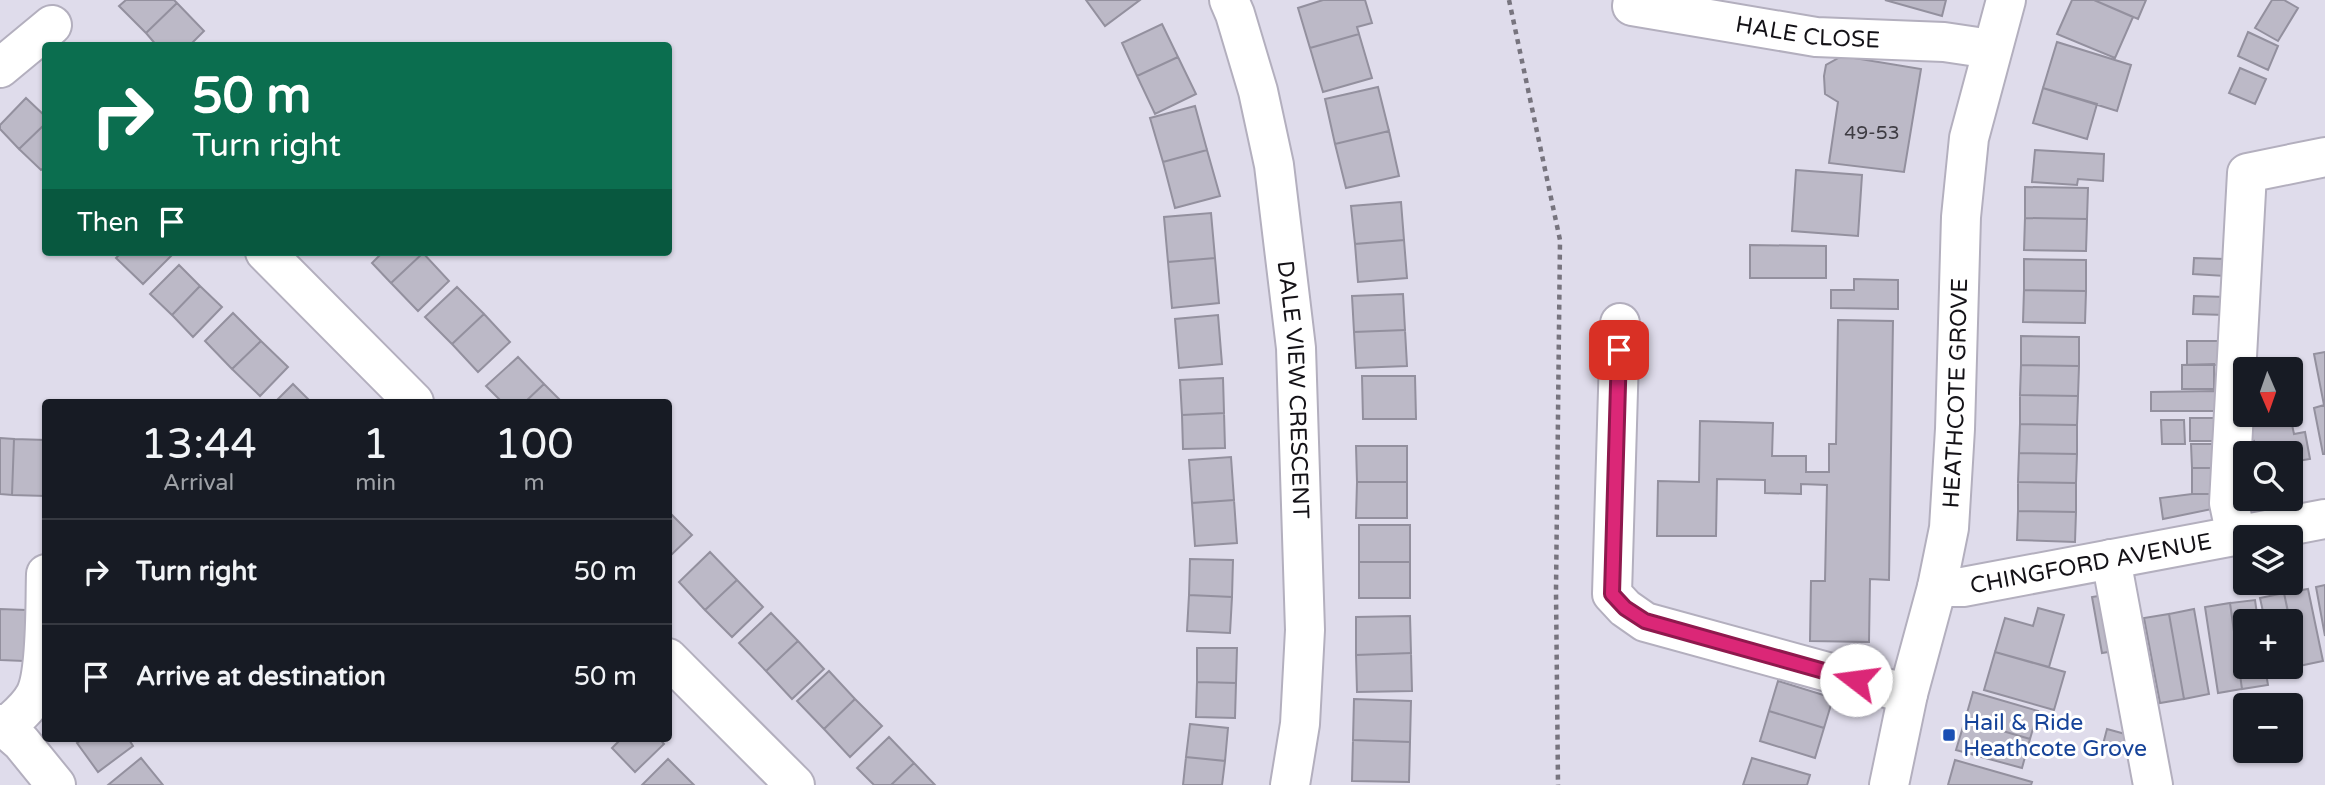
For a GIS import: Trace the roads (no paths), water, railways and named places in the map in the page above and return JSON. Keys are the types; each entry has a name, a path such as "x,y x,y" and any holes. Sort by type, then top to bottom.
{"street":[{"name":"DALE VIEW CRESCENT","path":"1229,0 1258,91 1273,165 1296,348 1304,630 1300,724 1290,785"},
{"name":"HALE CLOSE","path":"1633,0 1632,6 1815,37 1944,42 1991,49"},
{"name":"HEATHCOTE GROVE","path":"1889,785 1908,694 1950,528 1961,217 1969,138 2006,0"},
{"path":"0,68 51,24"},
{"path":"2234,525 2229,503 2247,173 2325,157"},
{"path":"269,256 411,399"},
{"path":"1620,323 1612,594 1625,608 1645,621 1908,694"},
{"name":"CHINGFORD AVENUE","path":"2294,525 2325,519"},
{"name":"CHINGFORD AVENUE","path":"1937,587 1963,587 2233,537"},
{"path":"2111,559 2153,785"},
{"path":"672,662 795,785"},
{"path":"42,673 31,701 2,725 21,742 55,785"}],"place":[{"name":"Hail & Ride Heathcote Grove","path":"1949,735"}]}
